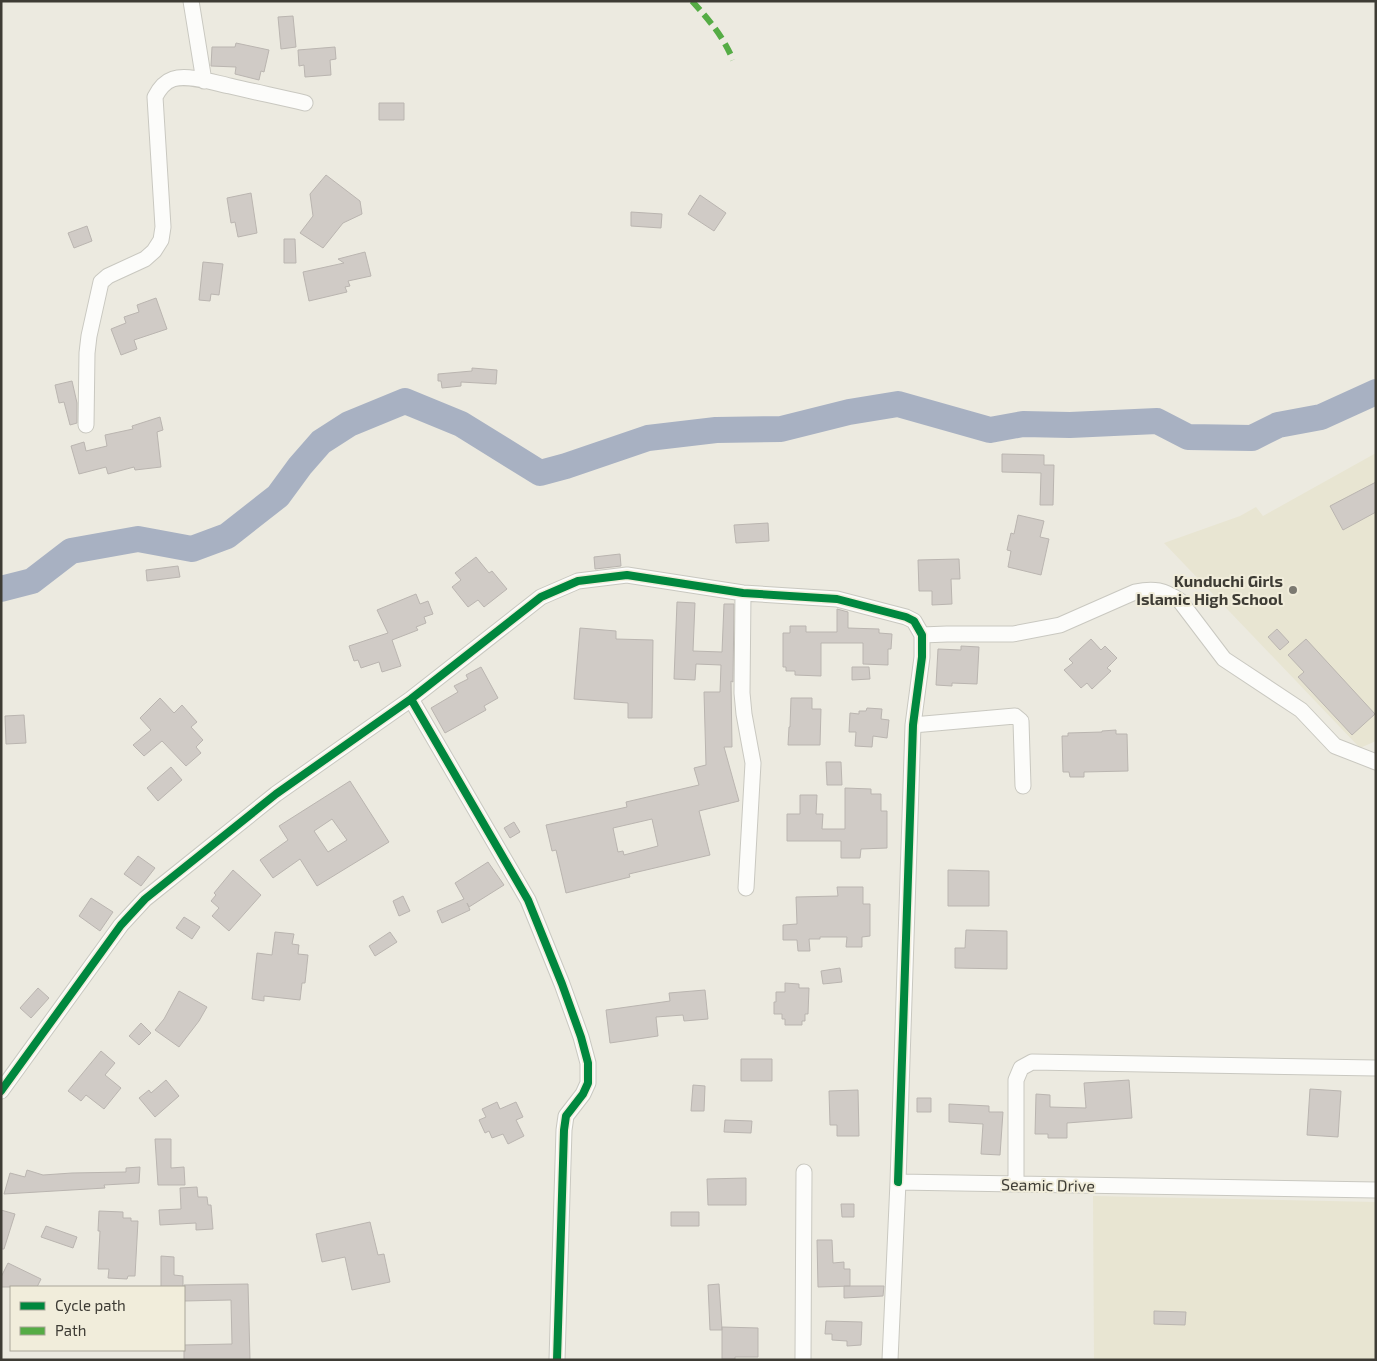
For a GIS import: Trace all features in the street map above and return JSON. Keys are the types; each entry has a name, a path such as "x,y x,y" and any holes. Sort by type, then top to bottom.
{"street":[{"path":"191,1 204,80"},
{"path":"86,425 87,353 101,282 104,278 145,259 154,251 161,240 163,227 155,97 159,89 166,82 174,78 183,77 305,103"},
{"path":"1,1091 121,925 145,899 276,794 411,699 541,597 578,581 627,575 743,593 837,599 906,616 914,621 922,635 922,657 913,725 898,1182 890,1360"},
{"path":"922,635 1013,634 1060,625 1135,592 1147,589 1159,590 1170,594 1180,601 1224,660 1302,710 1336,746 1376,762"},
{"path":"743,593 742,693 747,732 754,762 746,888"},
{"path":"411,699 528,900 562,984 588,1063 588,1083 583,1094 566,1116 564,1130 557,1360"},
{"path":"913,725 1015,716 1021,721 1023,786"},
{"path":"1016,1184 1016,1080 1021,1068 1032,1062 1376,1068"},
{"path":"803,1360 804,1172"},
{"name":"Seamic Drive","path":"898,1182 1376,1190"}],"shaded area":[{"name":"Kunduchi Girls Islamic High School","path":"1376,453 1376,741 1360,748 1164,543 1240,516 1256,507 1263,516"},
{"path":"1093,1196 1376,1202 1376,1360 1094,1360"}],"building":[{"path":"293,16 296,47 281,49 278,17"},
{"path":"236,43 269,50 264,72 261,71 259,80 235,74 236,67 211,66 212,47 235,47"},
{"path":"335,47 336,59 330,60 331,75 305,77 304,65 299,66 298,50"},
{"path":"379,103 404,103 404,120 379,120"},
{"path":"326,175 360,201 362,214 343,223 323,248 300,233 313,216 310,194"},
{"path":"251,193 257,233 238,237 235,222 231,223 227,198"},
{"path":"700,195 726,213 714,231 688,214"},
{"path":"631,212 662,214 661,228 631,226"},
{"path":"87,226 92,241 74,248 68,233"},
{"path":"284,239 295,239 296,263 284,263"},
{"path":"365,252 371,276 348,281 350,286 345,287 347,292 309,301 303,272 344,263 338,259"},
{"path":"203,262 223,264 219,295 211,294 210,301 199,300"},
{"path":"156,298 167,329 134,340 137,349 121,355 111,329 126,323 124,317 139,312 137,305"},
{"path":"472,368 497,370 496,384 461,382 461,386 442,388 441,381 438,381 438,374 472,371"},
{"path":"72,381 77,403 77,423 70,425 64,402 59,403 55,385"},
{"path":"160,417 163,430 157,432 161,467 135,470 134,467 108,474 106,467 79,474 71,446 84,442 86,451 107,446 105,435 133,429 132,426"},
{"path":"1002,454 1044,455 1044,465 1054,465 1053,505 1040,505 1041,473 1002,472"},
{"path":"1376,482 1376,512 1343,530 1330,506"},
{"path":"1018,515 1044,521 1040,537 1049,539 1041,575 1008,567 1011,551 1007,550 1011,533 1014,534"},
{"path":"768,523 769,541 736,543 734,525"},
{"path":"620,554 621,566 595,569 594,557"},
{"path":"476,557 489,573 492,571 507,589 484,607 478,600 468,607 452,587 461,580 455,573"},
{"path":"959,559 960,579 951,579 952,604 932,605 932,591 919,591 918,560"},
{"path":"178,566 180,577 147,581 146,570"},
{"path":"416,594 420,604 428,601 433,614 424,617 426,623 416,627 418,630 392,640 401,666 382,672 379,662 361,668 358,660 354,661 349,646 388,633 377,610"},
{"path":"677,602 695,603 693,651 722,652 724,604 734,604 733,682 731,681 732,747 724,747 739,801 699,811 710,855 629,874 630,877 566,893 556,850 552,851 546,825 627,807 626,802 699,785 694,768 706,765 704,692 720,692 721,665 696,664 695,680 674,679","holes":["652,819 658,846 624,855 623,851 618,852 613,828"]},
{"path":"837,609 848,612 848,628 879,629 879,633 892,634 891,649 888,649 888,665 863,664 863,643 821,643 821,676 795,675 795,671 786,671 786,667 783,667 783,633 790,633 790,626 806,626 806,632 837,632"},
{"path":"580,628 616,631 616,639 653,640 652,718 628,718 628,703 574,699"},
{"path":"1277,629 1289,642 1280,650 1268,637"},
{"path":"1091,639 1101,650 1105,646 1117,658 1107,668 1111,671 1092,689 1087,683 1081,688 1064,670 1073,663 1069,659"},
{"path":"1306,639 1375,714 1352,735 1298,677 1304,672 1288,655"},
{"path":"961,646 979,647 977,684 952,683 952,686 936,685 938,649 961,650"},
{"path":"481,667 498,698 484,706 486,710 445,733 431,708 458,692 454,686 468,679 466,675"},
{"path":"852,667 869,667 870,679 852,680"},
{"path":"160,698 174,713 182,705 197,722 191,727 203,740 196,747 201,753 186,766 162,741 144,756 133,745 151,730 140,718"},
{"path":"791,698 812,698 812,709 821,709 820,745 788,745"},
{"path":"867,708 882,709 881,719 889,720 887,738 873,736 872,747 855,746 856,732 849,732 850,713 859,714 859,711 866,711"},
{"path":"24,715 26,743 6,744 5,716"},
{"path":"1116,730 1116,734 1127,734 1128,771 1084,772 1084,777 1070,777 1069,772 1063,772 1062,736 1068,736 1068,733"},
{"path":"826,762 841,762 842,785 827,785"},
{"path":"171,767 182,780 158,801 147,788"},
{"path":"350,781 389,842 317,886 300,859 273,878 260,860 288,840 279,826","holes":["332,819 347,840 328,852 314,831"]},
{"path":"845,788 871,789 871,794 881,794 881,811 887,811 887,848 861,849 860,858 841,858 841,841 787,841 787,814 800,814 800,795 817,795 816,814 823,814 822,829 845,829"},
{"path":"514,822 520,832 510,838 504,828"},
{"path":"138,856 155,868 141,886 124,874"},
{"path":"488,862 504,885 469,907 467,903 470,910 442,923 437,911 464,899 455,883"},
{"path":"233,870 261,895 229,931 212,916 219,908 211,901 216,895 214,893"},
{"path":"948,870 989,871 989,906 948,906"},
{"path":"837,887 863,887 863,904 870,904 870,936 862,937 862,947 846,947 847,937 820,937 820,939 809,939 810,951 798,951 797,940 783,940 783,925 797,924 796,897 838,896"},
{"path":"403,896 410,911 399,916 393,901"},
{"path":"91,898 113,912 100,931 79,916"},
{"path":"184,917 200,927 192,939 176,928"},
{"path":"966,930 1007,931 1007,969 955,968 955,948 965,948"},
{"path":"275,932 294,934 292,944 299,945 298,954 308,955 305,983 302,983 300,1000 264,996 264,1001 252,999 257,953 272,955"},
{"path":"390,932 397,942 375,956 369,946"},
{"path":"840,968 842,982 823,984 821,971"},
{"path":"785,983 799,984 799,988 809,988 808,1014 805,1014 805,1021 802,1021 802,1025 785,1025 785,1019 782,1019 782,1014 774,1014 776,992 785,992"},
{"path":"38,988 49,998 31,1018 20,1008"},
{"path":"705,990 708,1019 684,1021 683,1015 656,1017 658,1036 610,1043 606,1010 670,1001 669,993"},
{"path":"179,991 207,1007 179,1047 155,1030 164,1019"},
{"path":"141,1023 151,1033 139,1045 129,1036"},
{"path":"101,1051 115,1063 105,1075 121,1088 104,1109 86,1095 81,1101 68,1091"},
{"path":"741,1059 772,1059 772,1081 741,1081"},
{"path":"166,1080 179,1096 155,1117 139,1098 149,1090 151,1093"},
{"path":"1129,1080 1132,1118 1067,1123 1067,1138 1048,1138 1048,1134 1035,1134 1036,1094 1050,1095 1050,1107 1086,1108 1084,1083"},
{"path":"693,1085 705,1086 704,1111 691,1111"},
{"path":"1310,1089 1341,1091 1338,1137 1307,1135"},
{"path":"858,1090 859,1136 837,1136 837,1125 830,1125 829,1091"},
{"path":"917,1098 931,1098 931,1112 917,1112"},
{"path":"497,1102 500,1109 516,1102 523,1117 516,1120 524,1136 508,1144 503,1134 492,1138 489,1131 485,1133 479,1120 486,1117 482,1109"},
{"path":"949,1104 989,1106 989,1112 1003,1112 1000,1155 981,1154 983,1124 949,1122"},
{"path":"725,1120 752,1121 751,1133 724,1132"},
{"path":"155,1139 171,1139 171,1168 184,1167 185,1185 158,1185"},
{"path":"140,1167 139,1183 104,1185 105,1188 4,1194 10,1173 25,1177 27,1170 43,1175 126,1172 126,1168"},
{"path":"746,1178 746,1205 708,1205 707,1179"},
{"path":"197,1187 198,1197 207,1197 208,1205 211,1205 213,1229 196,1230 196,1223 160,1225 159,1210 181,1209 180,1188"},
{"path":"841,1204 854,1204 854,1217 842,1217"},
{"path":"1,1210 15,1214 4,1249 1,1249"},
{"path":"99,1211 123,1212 123,1218 131,1218 131,1221 138,1221 135,1276 128,1276 127,1279 108,1278 109,1269 98,1269"},
{"path":"671,1212 699,1212 699,1226 671,1226"},
{"path":"370,1222 378,1255 384,1254 390,1282 352,1290 345,1257 322,1262 316,1234"},
{"path":"46,1226 77,1237 73,1248 41,1237"},
{"path":"817,1240 832,1240 833,1263 844,1262 844,1269 850,1269 850,1286 818,1287"},
{"path":"161,1256 174,1257 174,1275 183,1276 183,1286 161,1286"},
{"path":"8,1263 41,1279 38,1286 1,1287 1,1277"},
{"path":"248,1284 250,1360 184,1360 185,1345 232,1344 231,1300 185,1301 184,1285"},
{"path":"719,1284 722,1330 710,1330 708,1285"},
{"path":"844,1286 884,1286 883,1296 844,1298"},
{"path":"1154,1311 1186,1312 1185,1325 1154,1324"},
{"path":"826,1321 862,1322 861,1345 847,1346 847,1341 832,1340 832,1334 825,1334"},
{"path":"722,1327 758,1328 758,1357 722,1359"}],"waterway":[{"path":"1,589 32,581 71,551 138,539 192,549 227,536 278,496 321,442 349,424 405,401 461,424 540,473 648,438 716,430 781,429 849,412 898,404 990,430 1023,424 1070,425 1157,421 1188,437 1252,438 1278,425 1321,417 1376,392"}],"marked path":[{"path":"692,1 720,36 733,60"}],"cycle path":[{"path":"1,1091 121,925 145,899 276,794 411,699 541,597 578,581 627,575 743,593 837,599 906,617 914,621 922,635 922,657 913,725 898,1182"},
{"path":"411,699 528,900 562,984 588,1063 588,1083 583,1094 566,1116 564,1130 557,1360"}],"place":[{"name":"Kunduchi Girls Islamic High School","path":"1293,590"}]}
